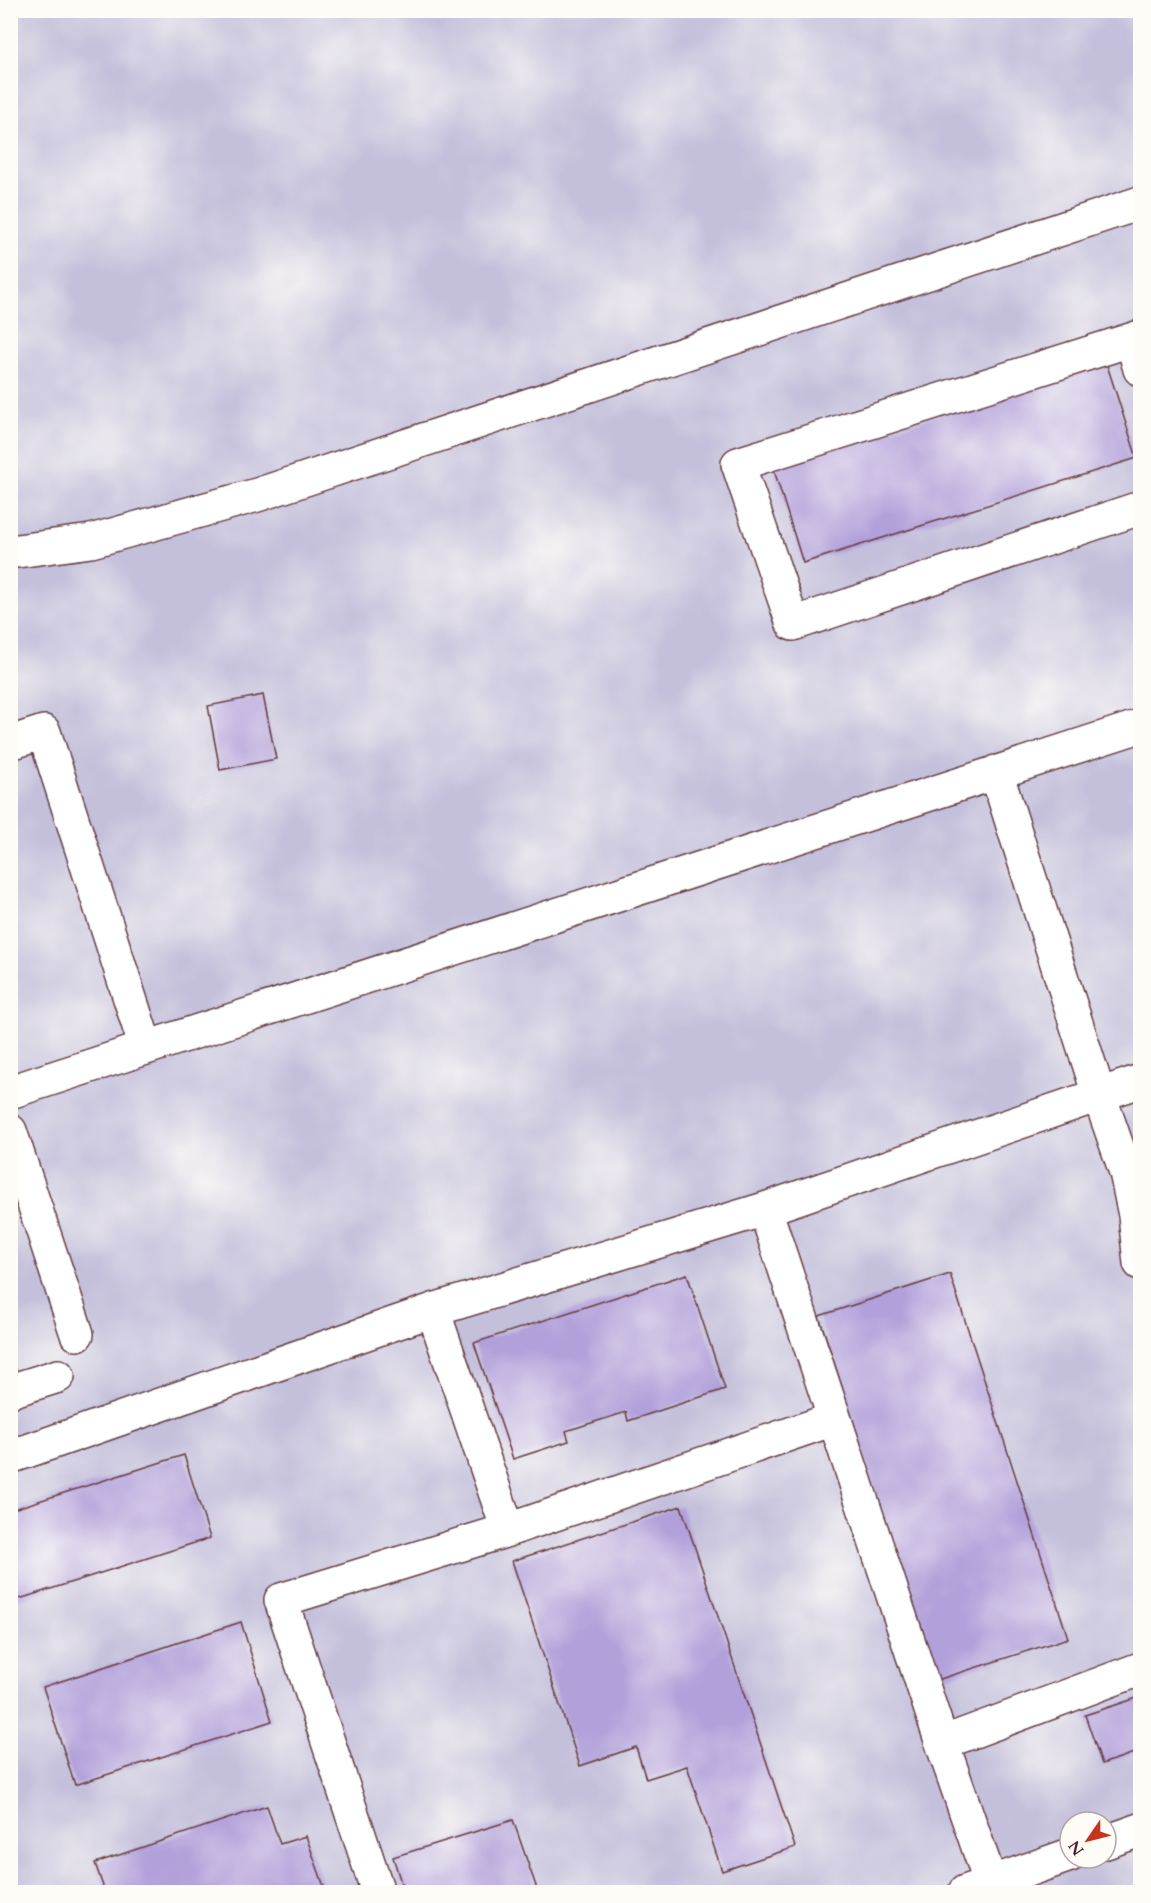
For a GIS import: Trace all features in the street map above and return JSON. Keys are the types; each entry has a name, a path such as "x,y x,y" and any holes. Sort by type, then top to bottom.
{"lane":[{"path":"10,552 91,541 257,495 1140,203"},
{"path":"1138,348 738,464 793,624 1140,508"},
{"path":"10,1092 1140,726"},
{"path":"10,743 44,732 146,1048"},
{"path":"996,772 1099,1095 1126,1172 1140,1263"},
{"path":"10,1456 433,1310 765,1209 1140,1081"},
{"path":"10,1131 77,1334"},
{"path":"765,1209 942,1743 978,1888 1058,1859"},
{"path":"433,1310 508,1530"},
{"path":"10,1392 58,1376"},
{"path":"378,1893 281,1600 508,1530 834,1419"},
{"path":"942,1743 1140,1669"},
{"path":"1118,1838 1140,1830"}],"shaded area":[{"path":"11,11 1140,11 1140,1892 11,1892"}],"building":[{"path":"1106,362 1137,458 803,563 773,467"},
{"path":"263,695 276,759 220,770 208,706"},
{"path":"687,1274 725,1389 628,1421 626,1412 566,1431 569,1441 513,1459 474,1343"},
{"path":"950,1274 1068,1638 937,1680 819,1316"},
{"path":"184,1455 210,1538 10,1602 10,1510"},
{"path":"681,1506 795,1847 722,1871 687,1766 646,1779 636,1747 580,1766 512,1561"},
{"path":"241,1622 272,1721 75,1785 43,1687"},
{"path":"1140,1697 1140,1751 1102,1764 1085,1715"},
{"path":"267,1806 280,1844 306,1836 326,1892 105,1892 95,1863"},
{"path":"513,1820 538,1892 404,1892 393,1857"}]}
